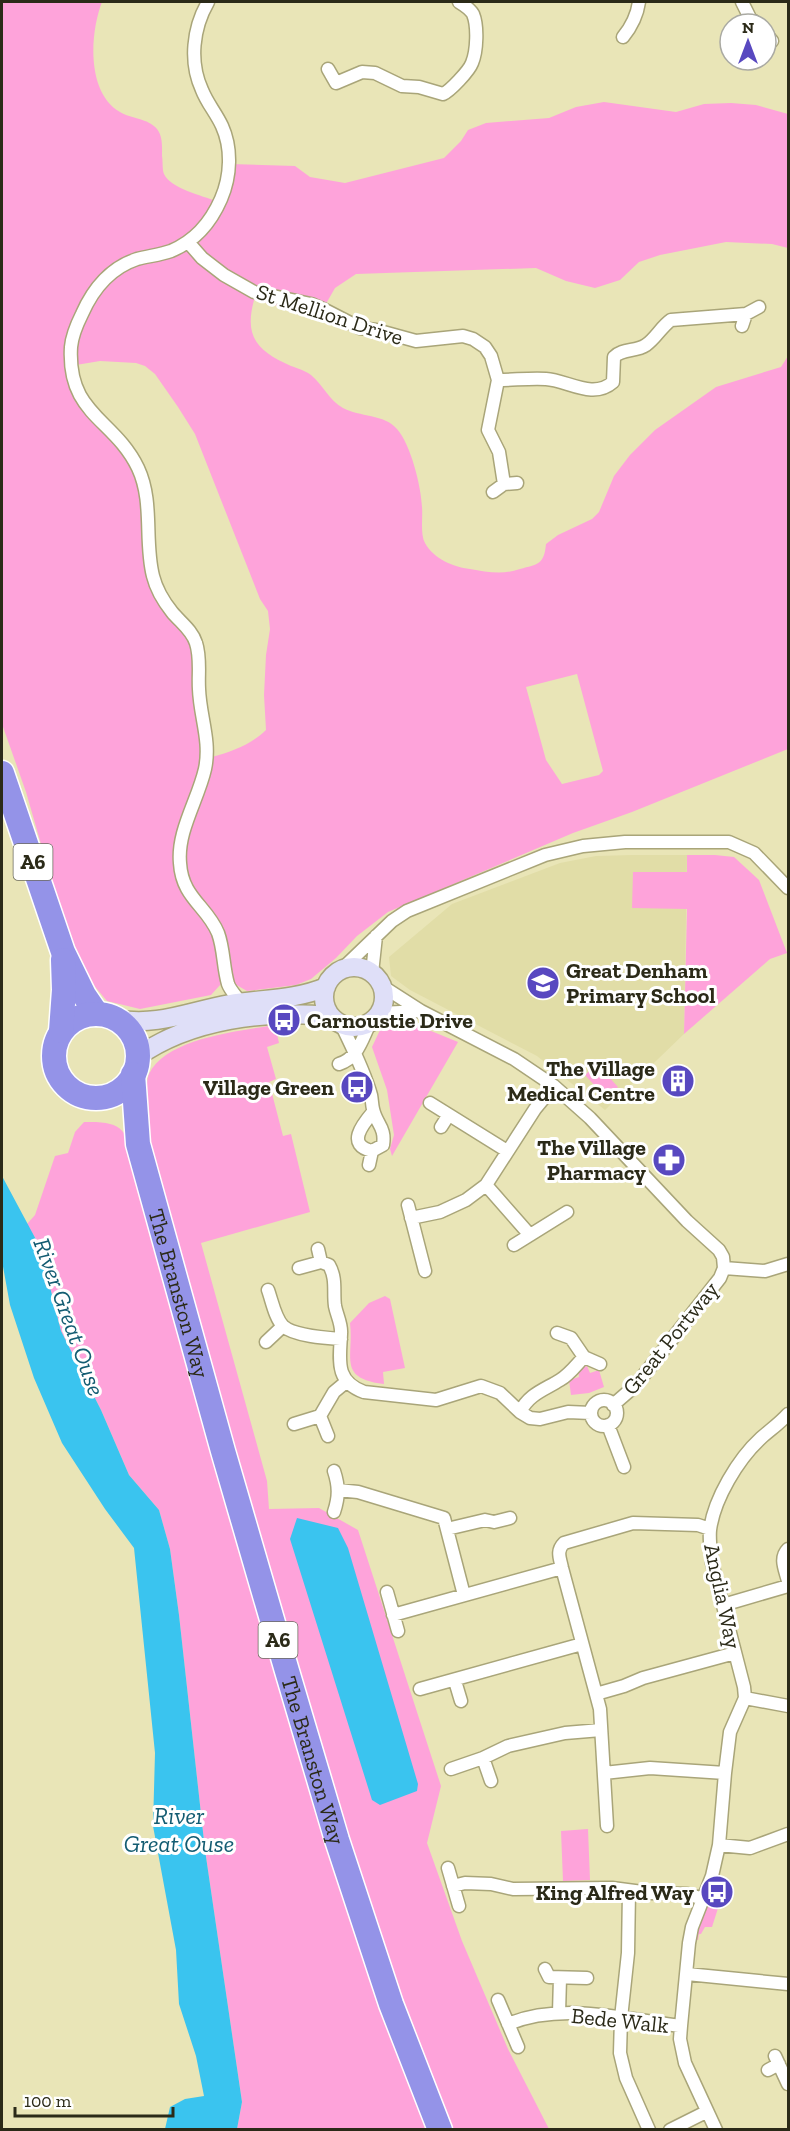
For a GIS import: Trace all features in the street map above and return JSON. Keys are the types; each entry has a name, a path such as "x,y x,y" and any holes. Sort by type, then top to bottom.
{"highway":[{"name":"A6","path":"2,773 63,952 106,1017"},
{"name":"A6","path":"62,1032 63,952"},
{"path":"106,1017 125,1026 136,1046 136,1066 124,1086 112,1095 97,1098 83,1096 71,1090 56,1070 54,1050 62,1032 77,1019 106,1017"},
{"name":"The Branston Way","path":"136,1066 138,1144 229,1473 337,1840 391,2004 440,2130"},
{"name":"The Branston Way","path":"97,1098 116,1110 138,1144"}],"street":[{"path":"208,2 197,29 195,64 202,91 223,128 227,143 228,175 223,195 211,219 188,242 170,251 127,263 105,278 92,292 71,343 71,361 73,380 79,394 91,413 122,442 140,472 145,490 150,560 154,579 170,611 186,626 195,640 199,656 199,690 208,749 205,770 180,846 180,864 184,884 217,930 228,985 241,1003"},
{"path":"328,69 336,83 362,72 375,73 402,86 419,87 443,94 451,90 454,84 470,69 474,54 475,23 472,13 459,2"},
{"path":"623,37 632,26 639,2"},
{"name":"St Mellion Drive","path":"188,242 202,258 224,275 254,292 310,304 325,309 360,328 416,341 431,341 450,336 473,339 491,356 498,380"},
{"path":"504,484 499,452 488,430 498,380 546,379 582,389 609,386 613,382 614,357 618,352 638,350 648,344 663,325 671,320 700,318 744,320 759,307"},
{"path":"493,492 504,484 517,483"},
{"path":"373,1112 358,1134 358,1142 363,1149 372,1151 383,1145 381,1124 373,1112 372,1098 356,1054 326,1007 324,997 326,987 332,977 392,921 407,911 534,859 583,846 625,842 729,842 754,854 789,888"},
{"path":"339,1064 356,1054 383,1005 377,980 376,936"},
{"path":"342,970 352,967 362,968 421,1011 514,1059 554,1086 590,1118 687,1221 719,1250 723,1257 724,1268 765,1271 789,1264"},
{"path":"218,1007 228,985"},
{"path":"106,1017 147,1023 218,1007 296,997 326,987"},
{"path":"136,1066 153,1046 189,1031 241,1018 277,1013 336,1020 350,1027 360,1027 375,1018 421,1011"},
{"path":"411,1218 440,1212 466,1200 486,1185 535,1109 554,1086"},
{"path":"430,1104 444,1121 507,1151"},
{"path":"369,1165 372,1151"},
{"path":"486,1185 528,1234"},
{"path":"408,1205 425,1271"},
{"path":"514,1245 528,1234 567,1212"},
{"path":"318,1249 321,1262"},
{"path":"299,1268 321,1262 329,1265 334,1273 335,1304 341,1324 338,1359 346,1382 354,1389 436,1400 473,1387 489,1387 500,1393 530,1418 540,1419 568,1412 591,1413"},
{"name":"Great Portway","path":"613,1405 636,1385 703,1302 720,1278 724,1268"},
{"path":"268,1290 283,1326 293,1331 340,1339"},
{"path":"266,1342 283,1326"},
{"path":"557,1332 571,1338 584,1357 600,1364"},
{"path":"520,1412 531,1396 572,1371 584,1357"},
{"path":"294,1424 321,1416 334,1392 346,1382"},
{"path":"606,1401 613,1405 616,1417 608,1425 596,1424 591,1413 597,1402 606,1401"},
{"name":"Anglia Way","path":"745,1698 712,1563 710,1529 738,1464 761,1438 789,1414"},
{"path":"321,1416 328,1436"},
{"path":"608,1425 624,1467"},
{"path":"334,1471 338,1490 334,1512"},
{"path":"338,1490 358,1492 444,1518 464,1595"},
{"path":"447,1529 485,1520 494,1522 510,1518"},
{"path":"608,1826 600,1709 558,1552 564,1543 633,1523 698,1525 710,1529"},
{"path":"789,1549 785,1552 783,1560 789,1581"},
{"path":"393,1615 562,1568"},
{"path":"723,1605 789,1586"},
{"path":"387,1592 398,1631"},
{"path":"420,1689 582,1644"},
{"path":"596,1694 643,1678 735,1653"},
{"path":"455,1681 460,1701"},
{"path":"716,2130 685,2063 680,2039 689,1943 692,1927 712,1876 719,1845 730,1732 745,1698 789,1706"},
{"path":"451,1768 483,1758 508,1746 565,1733 601,1730"},
{"path":"483,1758 491,1781"},
{"path":"604,1773 650,1768 725,1773"},
{"path":"719,1845 750,1848 789,1834"},
{"path":"448,1868 459,1906"},
{"path":"453,1886 465,1883 491,1884 513,1889 597,1888 687,1894 703,1899"},
{"path":"628,1891 628,1953 620,2053 626,2078 650,2130"},
{"name":"Bede Walk","path":"545,1970 549,1977 587,1978"},
{"path":"687,1974 789,1984"},
{"name":"Bede Walk","path":"559,2013 560,1978"},
{"path":"498,2000 518,2047"},
{"name":"Bede Walk","path":"508,2024 525,2018 559,2013 681,2026"},
{"path":"774,2063 789,2084"},
{"path":"670,2130 706,2112"}],"shaded area":[{"path":"2,2 102,2 93,45 96,77 101,91 109,103 120,112 149,123 157,129 162,142 163,172 167,179 187,191 216,201 229,164 295,166 310,177 345,183 444,158 461,141 468,130 486,123 549,118 576,107 604,102 676,112 704,104 731,103 756,105 788,114 788,248 772,244 726,242 660,255 639,262 620,280 595,288 566,281 536,268 356,274 335,288 319,316 254,300 251,324 256,341 269,355 311,375 338,405 349,411 379,418 397,429 407,445 414,466 421,498 423,539 433,554 457,566 495,572 514,571 536,564 544,556 546,544 558,535 592,519 599,512 614,476 630,455 655,430 716,387 781,367 788,356 788,749 632,812 573,833 388,912 357,936 311,979 296,985 247,991 233,983 221,984 211,995 140,1009 107,1001 87,977 58,903 26,792 2,724","holes":["100,361 136,363 145,366 155,374 178,407 195,434 260,599 268,611 270,629 264,695 266,730 241,747 212,757 195,632 173,606 156,570 133,449 85,394 76,365","577,674 603,771 599,775 562,784 546,760 526,687"]},
{"name":"Great Denham Primary School","path":"687,855 684,1034 605,1110 537,1056 410,990 391,976 389,957 452,904 560,863 596,856"},
{"path":"687,855 734,857 759,880 787,953 770,959 684,1034 687,909 632,908 633,872 687,872"},
{"path":"397,1021 409,1022 458,1042 392,1156 390,1149 394,1135 387,1090 372,1047 380,1030"},
{"path":"275,1025 279,1043 267,1047 276,1079 269,1082 283,1136 291,1134 310,1212 201,1243 267,1481 269,1509 319,1508 358,1530 441,1786 427,1843 462,1941 508,2049 549,2129 453,2129 433,2080 397,1982 332,1783 251,1509 145,1134 148,1078 158,1062 171,1052 205,1038"},
{"path":"597,1064 618,1087 606,1098 585,1075"},
{"path":"84,1122 107,1123 121,1129 138,1163 435,2129 237,2129 242,2102 205,1850 170,1549 159,1510 129,1475 101,1410 61,1331 40,1247 27,1224 35,1215 55,1156 68,1153 75,1132"},
{"path":"385,1296 390,1299 405,1368 383,1372 384,1384 359,1377 354,1371 350,1356 350,1323 369,1303"},
{"path":"587,1366 590,1373 599,1370 604,1387 589,1393 571,1395 569,1380 579,1377 578,1369"},
{"path":"588,1829 590,1880 563,1881 561,1831"},
{"path":"709,1898 720,1902 712,1927 705,1927 699,1934 698,1940 694,1940"}],"water":[{"name":"River Great Ouse","path":"2,1176 40,1247 61,1331 101,1410 129,1475 159,1510 170,1549 205,1850 242,2102 237,2129 165,2129 170,2107 185,2099 204,2096 196,2056 179,2004 176,1950 153,1826 155,1753 134,1548 105,1509 62,1443 34,1378 10,1305 2,1261"},
{"path":"297,1518 338,1528 348,1548 418,1784 417,1791 380,1805 372,1800 290,1539"}],"place":[{"name":"Great Denham Primary School","path":"543,983"},
{"name":"Carnoustie Drive","path":"284,1020"},
{"name":"The Village Medical Centre","path":"678,1081"},
{"name":"Village Green","path":"357,1087"},
{"name":"The Village Pharmacy","path":"669,1160"},
{"name":"King Alfred Way","path":"717,1892"}]}
